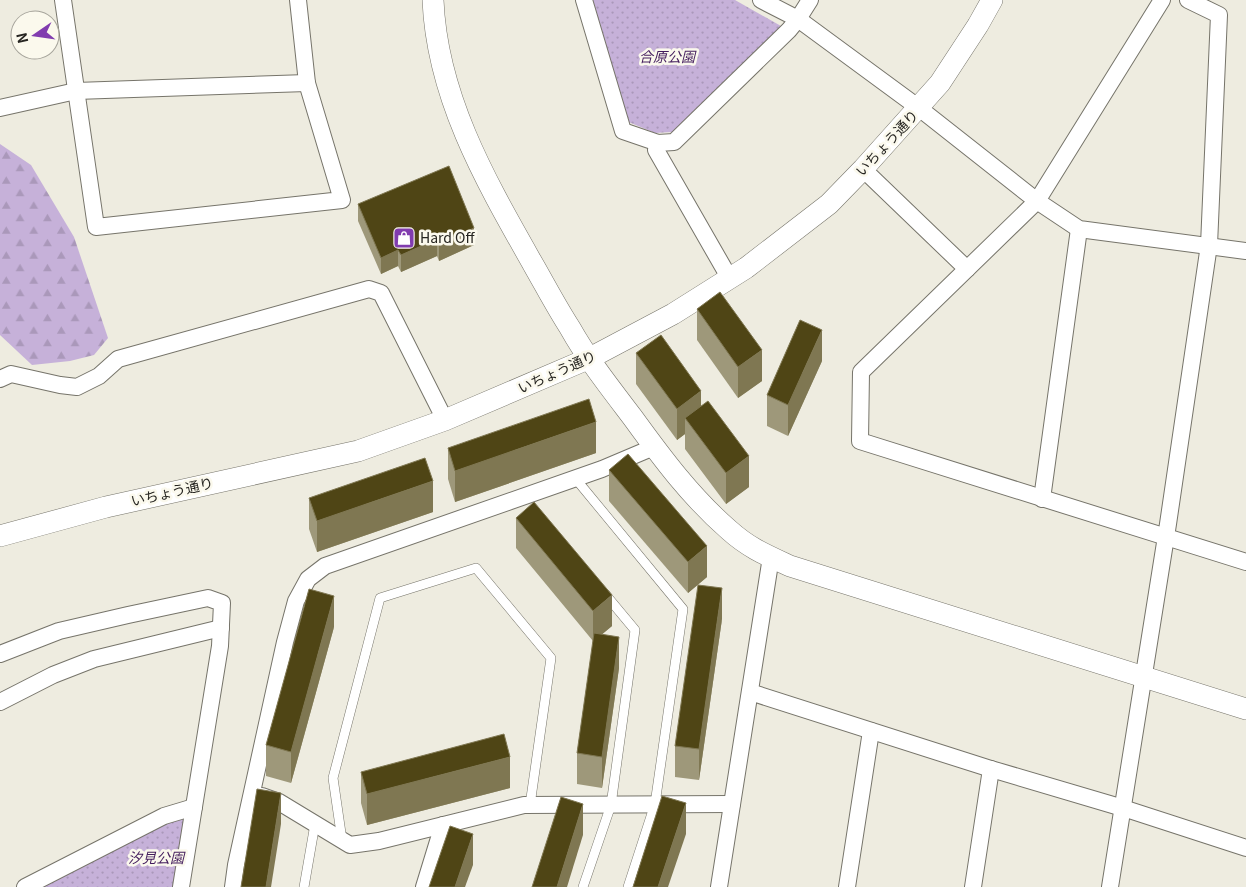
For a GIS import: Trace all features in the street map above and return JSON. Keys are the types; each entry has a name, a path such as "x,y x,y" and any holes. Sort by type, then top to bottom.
{"street":[{"path":"63,0 96,227 342,200 307,83 298,0"},
{"path":"433,0 440,52 450,94 468,141 492,192 570,330 654,447 697,500 729,530 755,550 790,566 1246,709"},
{"path":"584,0 623,132 658,143 674,142 789,30 810,0"},
{"path":"761,0 798,19 919,108 1037,201 1079,229 1246,251"},
{"name":"いちょう通り","path":"0,536 106,507 358,450 446,420 590,358 673,314 746,268 829,204 940,83 992,0"},
{"path":"1162,0 1037,201 862,372 860,441 1246,562"},
{"path":"1110,887 1166,538 1209,245 1219,15 1188,0"},
{"path":"0,108 76,91 307,83"},
{"path":"658,143 656,150 730,279"},
{"path":"863,169 967,269"},
{"path":"1042,499 1079,229"},
{"path":"4,374 77,387 100,376 118,359 369,290 381,293 446,420"},
{"path":"233,887 252,793 296,601 308,580 325,566 527,500 575,478 654,447"},
{"path":"719,887 771,557"},
{"path":"0,654 59,631 208,598 222,603 220,646 181,887"},
{"path":"0,702 53,675 94,658 221,628"},
{"path":"750,692 1246,848"},
{"path":"847,887 871,731"},
{"path":"973,887 991,769"},
{"path":"252,793 279,802 350,845 379,841 524,805 732,804"},
{"path":"25,887 164,816 194,807"},
{"path":"424,887 443,825"}],"lane":[{"path":"575,478 683,609 655,804 628,887"},
{"path":"342,840 333,778 380,598 476,568 551,658 530,805"},
{"path":"583,887 611,805 635,630 598,586"},
{"path":"304,887 315,824"}],"green space":[{"name":"合原公園","path":"591,0 735,0 781,26 672,132 655,133 626,121"},
{"path":"0,144 31,165 74,237 108,338 94,355 70,361 32,365 0,335"},
{"name":"汐見公園","path":"194,807 181,887 29,887"}],"building":[{"path":"449,166 474,228 439,244 437,239 401,255 398,250 381,258 358,204"},
{"path":"720,292 762,350 738,367 697,309"},
{"path":"800,320 822,330 788,405 767,395"},
{"path":"661,335 701,391 677,409 636,353"},
{"path":"589,399 596,422 455,471 448,448"},
{"path":"708,401 749,456 726,473 685,418"},
{"path":"628,454 707,546 688,562 609,470"},
{"path":"425,458 433,481 317,521 309,498"},
{"path":"534,502 612,595 593,611 516,518"},
{"path":"698,585 722,588 699,749 675,746"},
{"path":"309,589 334,596 291,752 266,745"},
{"path":"594,633 619,637 602,757 577,753"},
{"path":"504,734 510,757 367,794 361,772"},
{"path":"257,789 281,793 266,887 241,887"},
{"path":"662,796 686,803 658,887 633,887"},
{"path":"561,797 583,804 557,887 532,887"},
{"path":"450,826 473,834 455,887 429,887"}],"place":[{"name":"Hard Off","path":"404,238"}]}
